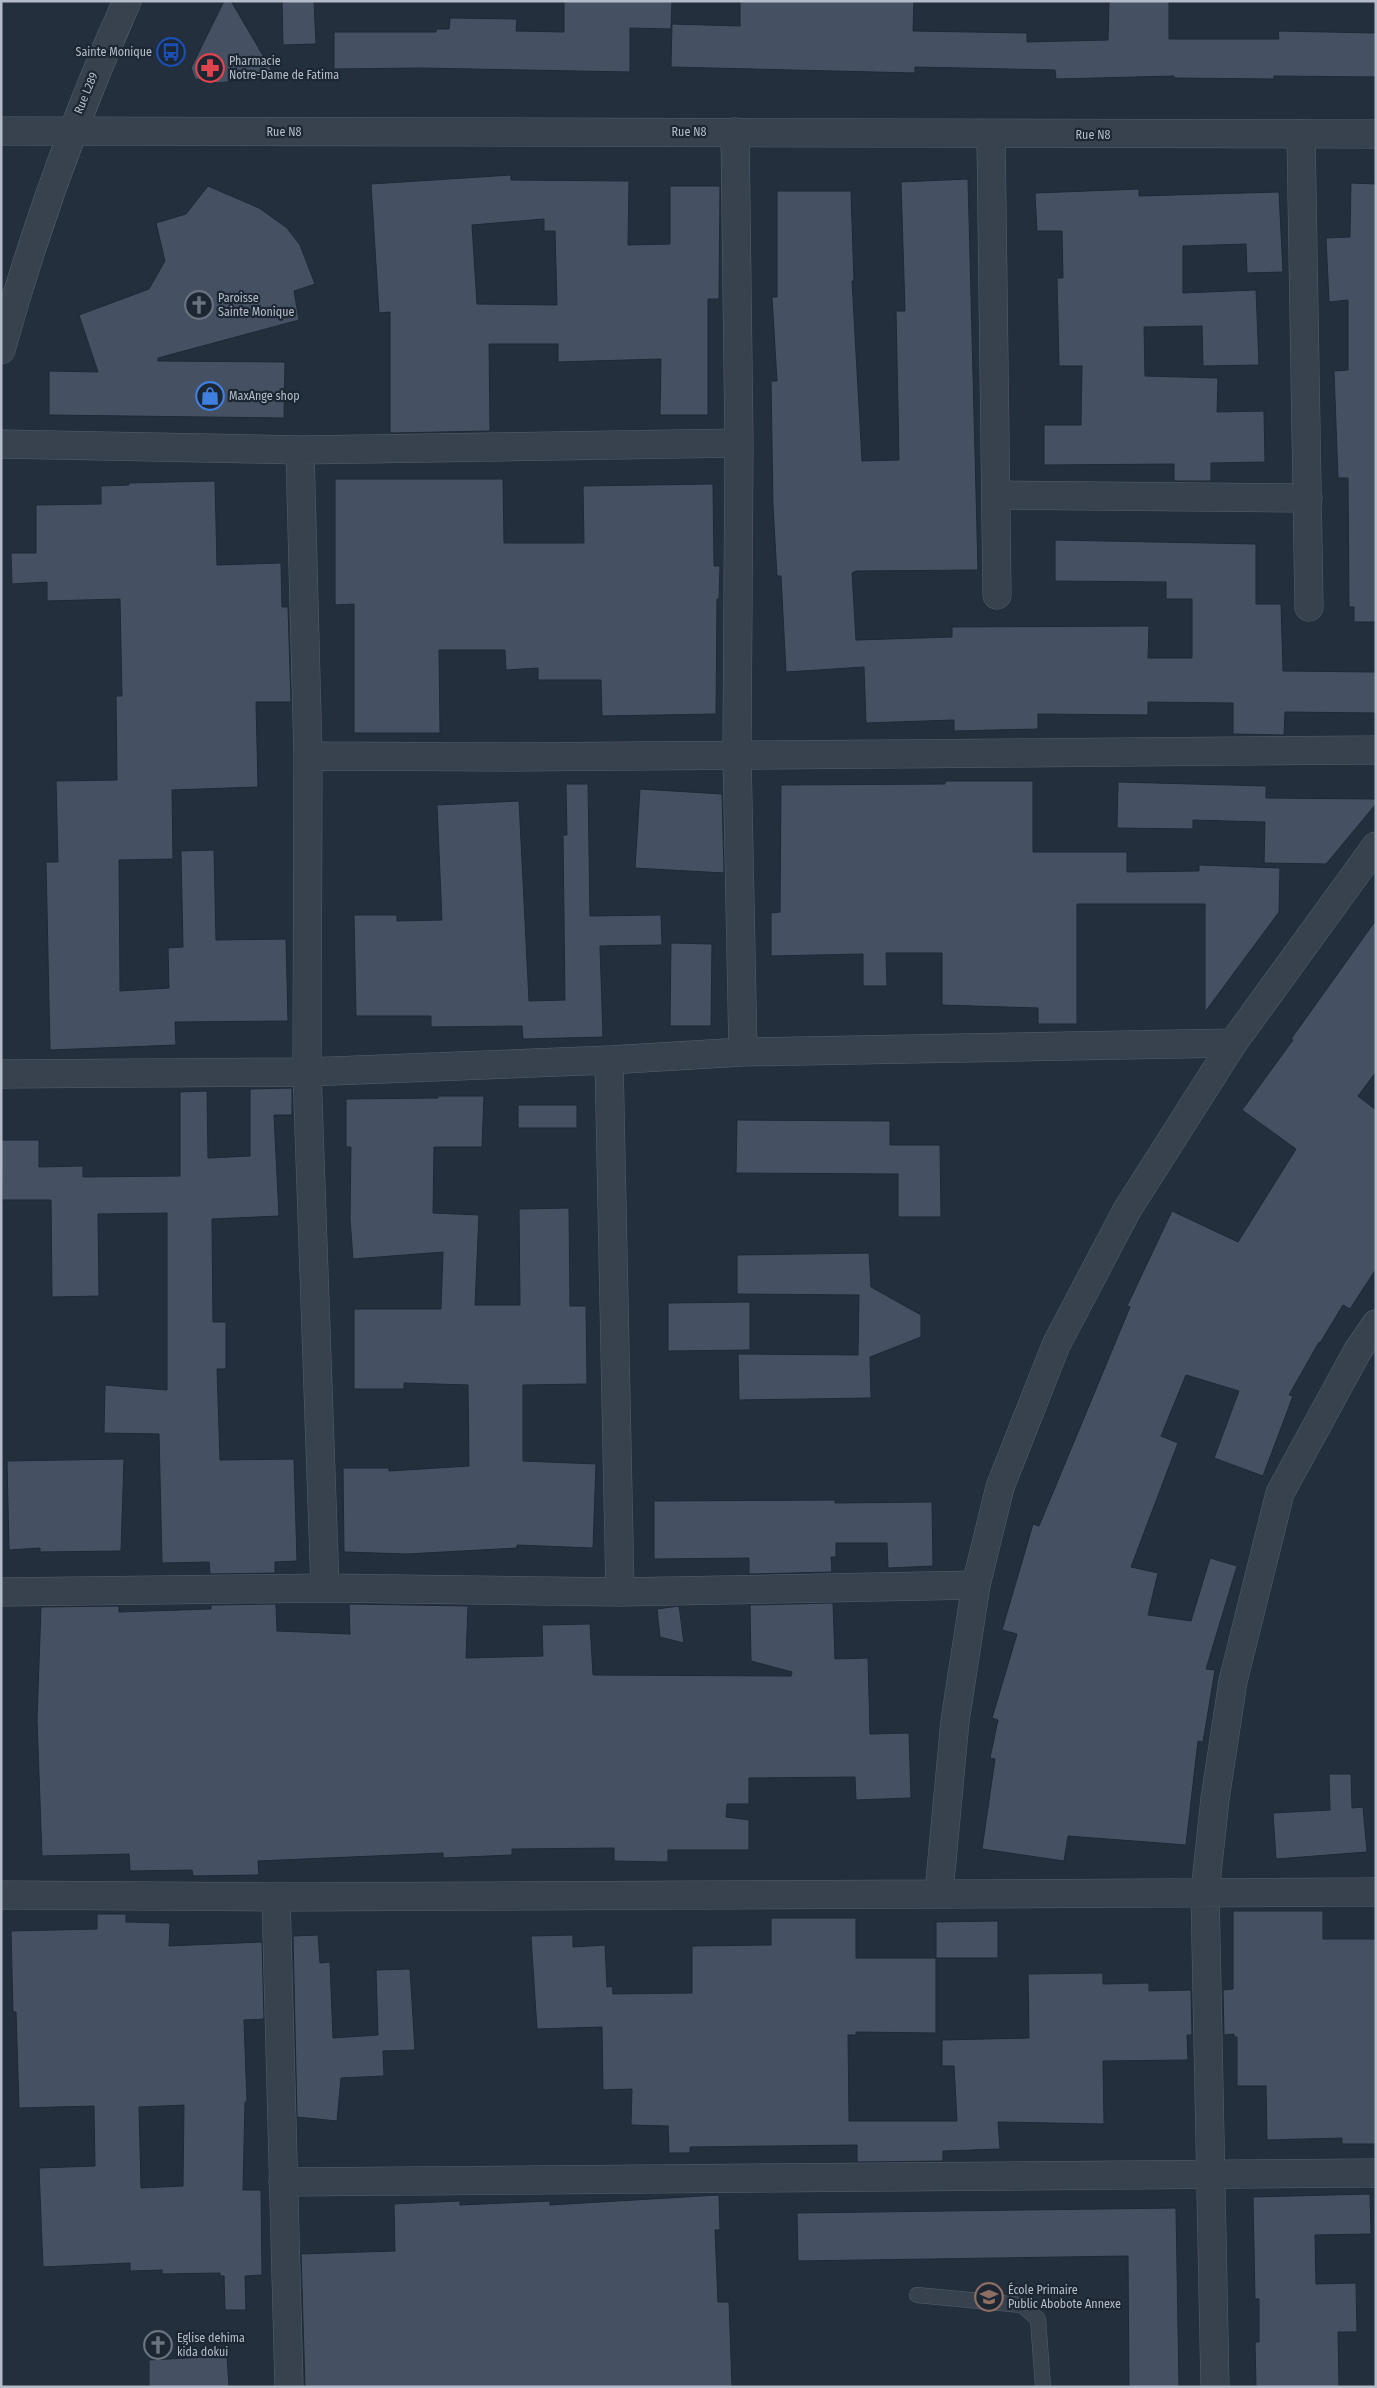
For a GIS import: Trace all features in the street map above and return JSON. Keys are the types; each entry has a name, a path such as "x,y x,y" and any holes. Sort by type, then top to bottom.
{"street":[{"name":"Rue L289","path":"1,350 22,276 71,131 95,71 127,1"},
{"name":"Rue N8","path":"1,131 735,132 991,135 1376,134"},
{"path":"735,132 739,444 737,755 743,1052"},
{"path":"1301,134 1309,608"},
{"path":"991,135 998,595"},
{"path":"1,444 300,450 739,444"},
{"path":"300,450 308,756 307,1072 325,1588"},
{"path":"996,496 1308,498"},
{"path":"308,756 1376,750"},
{"path":"939,1892 954,1721 976,1585 1000,1487 1056,1345 1127,1210 1233,1043 1376,846"},
{"path":"1,1074 307,1072 609,1060 743,1052 1233,1043"},
{"path":"609,1060 620,1592"},
{"path":"1215,2387 1205,1892 1215,1799 1233,1681 1280,1493 1357,1352 1376,1324"},
{"path":"1,1592 325,1588 620,1592 976,1585"},
{"path":"1,1895 276,1897 939,1892 1376,1892"},
{"path":"276,1897 289,2387"},
{"path":"283,2182 1376,2173"}],"lane":[{"path":"917,2295 1022,2304 1038,2319 1043,2387"}],"building":[{"path":"224,1 231,1 275,76 218,83 195,79 191,68"},
{"path":"282,1 314,1 316,44 283,45"},
{"path":"564,1 672,1 671,29 630,28 630,72 421,68 334,69 334,32 436,32 436,29 449,29 450,18 517,19 516,31 564,32"},
{"path":"740,1 914,1 913,31 1027,33 1027,42 1108,40 1109,1 1169,1 1169,39 1279,39 1278,31 1376,33 1376,77 1274,76 1274,79 1174,78 1174,76 1056,79 1055,70 915,67 915,73 671,67 672,24 740,26"},
{"path":"511,175 511,180 629,181 628,245 670,244 670,186 720,186 719,299 708,299 708,415 660,415 661,359 558,362 558,344 489,344 490,431 390,433 390,312 379,313 371,184","holes":["544,219 544,231 555,231 557,305 477,304 472,225"]},
{"path":"968,179 978,570 856,571 852,573 856,640 952,637 952,627 1149,626 1148,658 1192,658 1192,599 1166,599 1166,582 1055,581 1055,540 1256,544 1256,604 1281,604 1283,671 1376,672 1376,713 1285,712 1284,735 1233,734 1233,703 1148,702 1148,715 1038,714 1038,729 954,731 954,720 866,723 864,667 786,672 781,576 777,576 773,506 771,381 777,381 772,297 777,297 777,191 851,191 854,281 852,281 862,461 899,460 896,311 905,311 901,182"},
{"path":"1351,183 1376,184 1376,622 1354,622 1354,607 1349,607 1348,478 1338,478 1334,371 1348,370 1348,300 1329,302 1326,238 1350,237"},
{"path":"208,186 259,208 287,228 300,245 315,284 294,291 299,320 158,358 158,361 285,362 284,418 49,415 49,371 98,372 79,315 149,289 165,261 156,223 186,214"},
{"path":"1139,189 1139,196 1279,192 1283,272 1247,273 1246,244 1183,246 1183,293 1256,290 1259,365 1203,366 1202,326 1144,327 1145,376 1218,378 1217,412 1264,411 1265,462 1211,463 1211,481 1174,481 1174,464 1044,465 1044,425 1081,425 1082,366 1059,366 1057,278 1063,278 1062,231 1037,231 1035,193"},
{"path":"335,479 503,479 504,543 584,543 583,486 713,484 714,566 720,566 719,599 717,599 716,714 602,716 601,680 538,680 538,668 506,670 505,650 439,650 440,733 354,733 354,604 335,605"},
{"path":"215,481 217,565 281,563 282,607 288,607 291,702 256,702 258,787 172,790 173,859 119,860 120,991 169,988 168,948 183,947 181,851 214,850 216,940 286,939 288,1021 175,1022 176,1045 50,1050 46,862 58,862 56,781 117,780 116,696 122,696 120,599 47,601 47,582 12,584 11,553 36,553 36,505 101,504 101,486 129,485 129,483"},
{"path":"945,781 1033,781 1033,852 1127,852 1127,872 1199,871 1199,865 1280,868 1279,912 1205,1012 1205,904 1077,904 1077,1024 1038,1024 1038,1008 942,1005 942,953 886,953 887,986 863,986 863,954 771,956 771,913 780,912 781,785 945,784"},
{"path":"1118,782 1266,786 1266,798 1376,799 1376,804 1326,864 1264,863 1265,822 1193,820 1193,829 1117,828"},
{"path":"566,784 588,784 590,916 661,915 662,945 600,946 603,1037 523,1039 522,1026 431,1027 431,1016 356,1016 354,915 397,915 397,921 442,920 437,805 519,801 529,1001 565,1000 563,835 567,835"},
{"path":"640,789 722,794 724,873 635,868"},
{"path":"1376,920 1376,1072 1358,1096 1376,1110 1376,1269 1350,1309 1343,1305 1319,1342 1289,1395 1293,1396 1263,1476 1214,1458 1239,1391 1186,1375 1161,1436 1178,1443 1131,1567 1158,1573 1148,1615 1191,1621 1210,1558 1237,1566 1206,1669 1215,1670 1203,1742 1198,1741 1186,1845 1068,1836 1064,1861 982,1849 995,1759 990,1758 998,1720 992,1718 1017,1634 1002,1630 1033,1524 1039,1526 1130,1307 1127,1306 1172,1211 1238,1242 1296,1149 1242,1110"},
{"path":"671,943 712,944 711,1026 670,1026"},
{"path":"292,1088 292,1115 274,1115 279,1216 212,1219 213,1322 226,1322 226,1369 217,1369 220,1460 294,1459 297,1561 275,1562 275,1573 210,1574 209,1562 162,1563 159,1434 104,1433 105,1385 167,1390 167,1213 98,1214 99,1296 52,1297 51,1200 2,1200 1,1140 39,1140 39,1167 83,1166 83,1177 180,1176 180,1092 207,1091 208,1158 250,1156 250,1089"},
{"path":"438,1096 484,1096 482,1147 434,1147 433,1213 479,1215 475,1305 520,1305 519,1209 569,1208 570,1306 586,1306 587,1384 523,1385 523,1461 596,1464 593,1548 517,1545 517,1548 407,1554 344,1552 343,1468 389,1468 389,1471 469,1466 468,1385 404,1383 404,1389 354,1389 354,1309 441,1309 443,1252 353,1259 350,1218 351,1147 346,1147 346,1099 438,1098"},
{"path":"518,1105 577,1105 577,1128 518,1128"},
{"path":"737,1120 890,1121 890,1145 940,1145 941,1217 898,1217 898,1174 736,1173"},
{"path":"869,1253 871,1287 921,1315 921,1337 870,1357 871,1398 739,1400 738,1354 858,1355 859,1295 737,1294 737,1255"},
{"path":"750,1302 750,1350 668,1351 668,1303"},
{"path":"124,1459 121,1551 40,1552 40,1548 9,1550 7,1461"},
{"path":"835,1500 835,1503 932,1502 933,1566 888,1568 887,1543 836,1543 836,1557 831,1557 832,1572 749,1574 749,1558 654,1559 654,1501"},
{"path":"833,1603 835,1659 868,1658 870,1734 909,1733 911,1798 856,1800 855,1777 749,1778 749,1804 727,1804 726,1817 749,1820 749,1850 668,1850 668,1862 614,1861 614,1848 512,1849 512,1855 443,1858 443,1853 258,1861 259,1875 193,1876 192,1870 130,1871 129,1854 42,1856 37,1720 41,1607 119,1606 119,1612 211,1609 211,1605 276,1604 277,1631 350,1634 349,1604 468,1606 466,1658 543,1656 542,1625 590,1624 593,1675 791,1676 792,1672 751,1661 750,1605"},
{"path":"679,1606 684,1643 660,1637 657,1609"},
{"path":"1329,1774 1351,1774 1352,1808 1363,1807 1367,1852 1276,1859 1273,1813 1330,1810"},
{"path":"1233,1911 1323,1911 1323,1939 1376,1939 1376,2144 1342,2144 1342,2138 1267,2140 1266,2086 1237,2086 1237,2037 1234,2037 1234,2034 1224,2035 1223,1990 1233,1989"},
{"path":"97,1914 126,1914 126,1922 170,1923 169,1946 262,1942 264,2019 244,2020 247,2102 245,2102 243,2190 261,2190 262,2275 245,2276 246,2310 225,2310 224,2276 220,2276 220,2273 162,2274 162,2270 130,2271 130,2263 43,2267 39,2168 95,2166 94,2106 19,2108 16,2012 13,2012 11,1931 97,1929","holes":["184,2105 183,2186 141,2188 139,2107"]},
{"path":"771,1918 856,1918 856,1958 936,1958 936,2033 856,2032 856,2035 848,2035 849,2121 957,2121 954,2066 942,2066 942,2040 1029,2038 1028,1974 1103,1973 1103,1984 1149,1983 1149,1991 1191,1990 1192,2035 1187,2035 1188,2060 1103,2061 1104,2124 998,2122 1000,2149 943,2151 943,2161 857,2162 857,2145 690,2147 690,2153 669,2153 668,2126 631,2125 632,2089 603,2090 602,2027 537,2029 531,1936 573,1935 573,1947 605,1945 607,1987 612,1986 613,1994 692,1993 692,1946 771,1945"},
{"path":"998,1921 998,1958 936,1958 936,1922"},
{"path":"318,1935 320,1963 330,1962 333,2038 378,2035 376,1970 410,1969 415,2050 383,2051 384,2076 341,2078 337,2121 297,2117 293,1936"},
{"path":"1370,2194 1371,2234 1315,2235 1316,2284 1356,2283 1357,2332 1338,2332 1339,2387 1256,2387 1255,2342 1259,2342 1259,2299 1255,2299 1253,2197"},
{"path":"719,2195 720,2230 715,2230 718,2302 729,2302 732,2387 305,2387 301,2254 395,2251 394,2204 460,2201 460,2205 550,2201 550,2205"},
{"path":"1176,2208 1179,2387 1129,2387 1128,2256 798,2261 797,2213"},
{"path":"227,2356 229,2387 149,2387 149,2360"}],"place":[{"name":"Sainte Monique","path":"171,52"},
{"name":"Pharmacie Notre-Dame de Fatima","path":"210,68"},
{"name":"Paroisse Sainte Monique","path":"199,305"},
{"name":"MaxAnge shop","path":"210,396"},
{"name":"École Primaire Public Abobote Annexe","path":"989,2297"},
{"name":"Eglise dehima kida dokui","path":"158,2345"}]}
